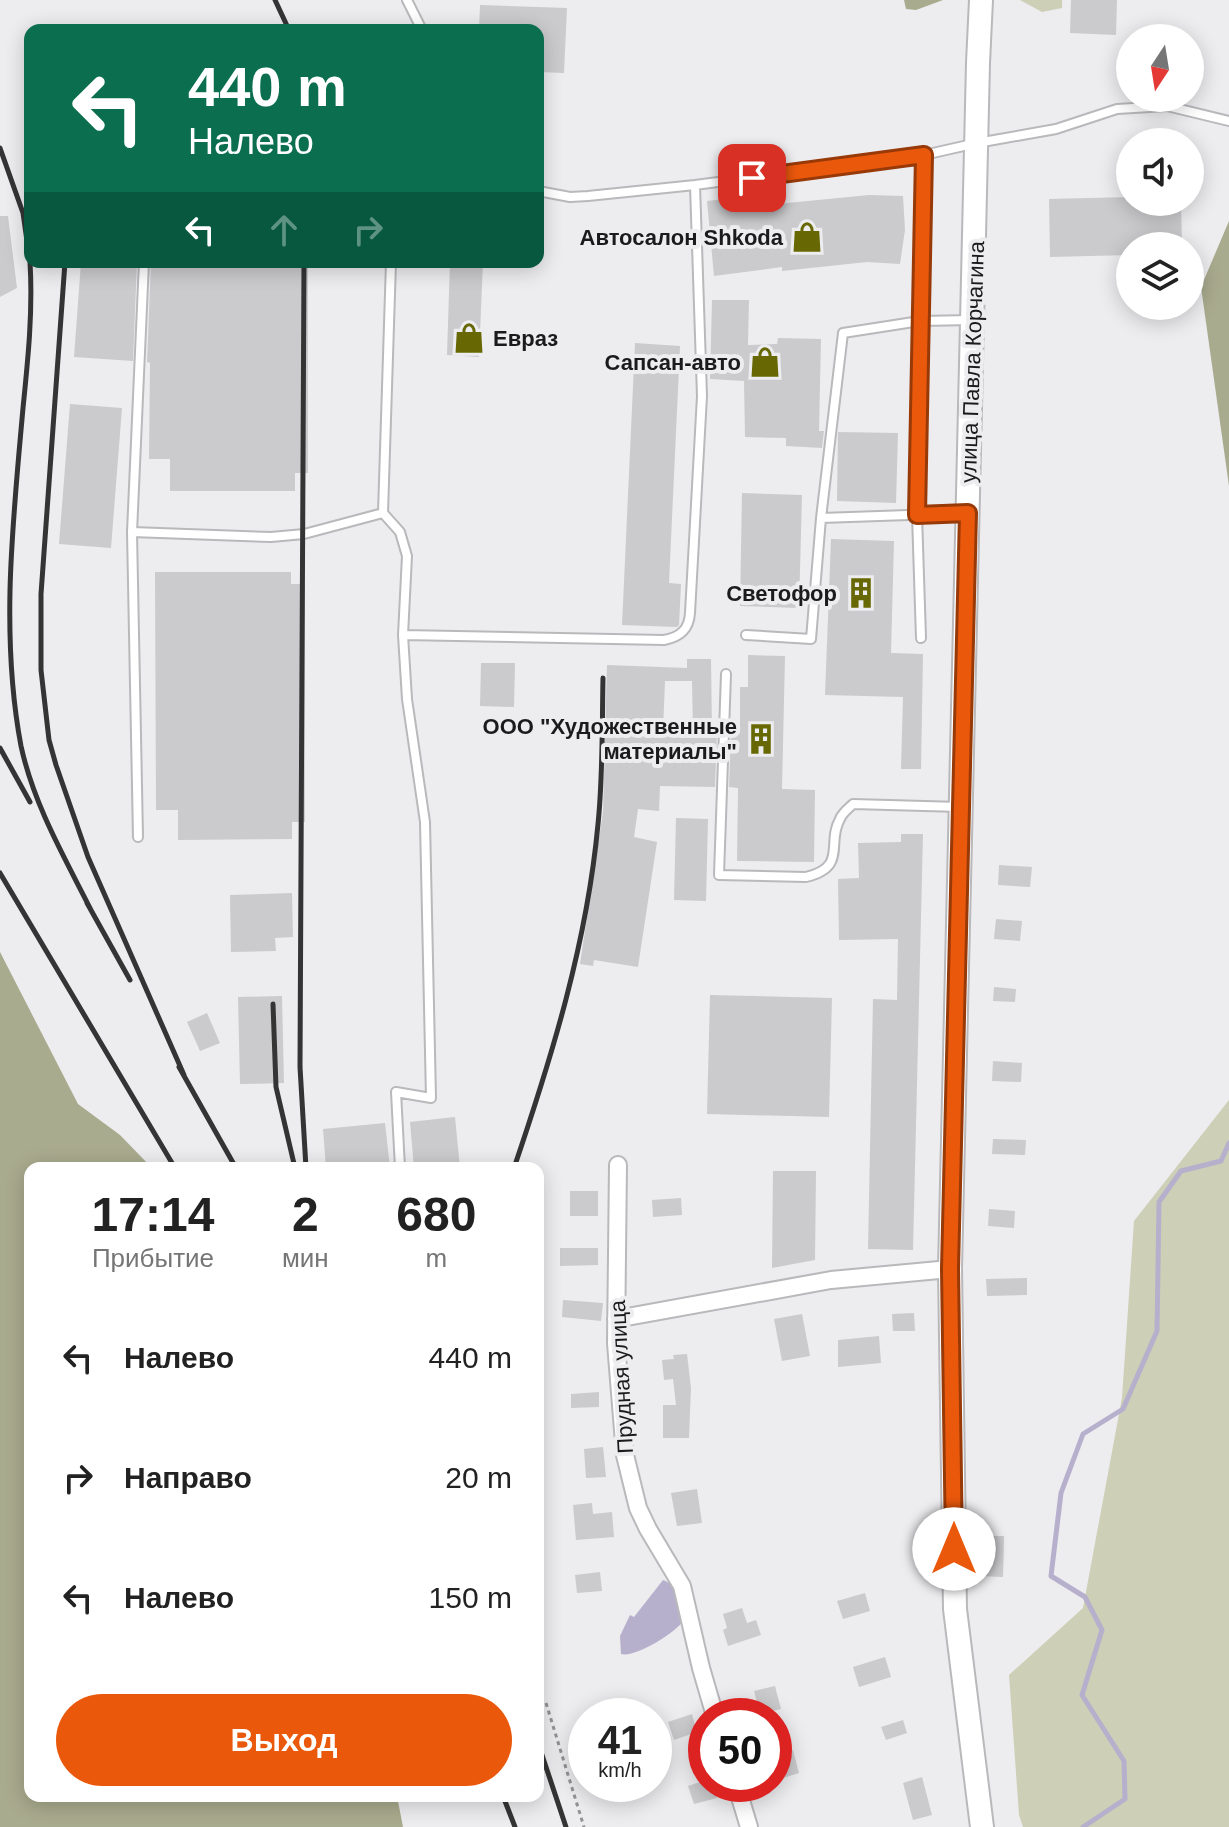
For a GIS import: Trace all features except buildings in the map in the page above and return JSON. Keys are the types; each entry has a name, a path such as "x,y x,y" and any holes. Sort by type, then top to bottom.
{"main road":[{"name":"улица Павла Корчагина","path":"981,0 950,1269 955,1609 982,1827"}],"street":[{"name":"Прудная улица","path":"618,1165 618,1394 630,1483 648,1529 682,1586 710,1698"},
{"path":"616,1319 831,1280 950,1269"},
{"path":"741,1802 749,1827"}],"lane":[{"path":"407,0 419,24"},
{"path":"544,192 570,197 695,185 924,155 1056,129 1117,109 1167,106 1229,121"},
{"path":"921,638 917,515 924,155"},
{"path":"403,635 664,640 674,638 685,630 690,613 702,396 695,185"},
{"path":"138,837 132,532 144,268"},
{"path":"391,268 383,513 400,532 407,556 403,635 407,699 425,822 431,1098 396,1092 400,1162"},
{"path":"746,635 811,639 821,518 843,333 920,321 973,320"},
{"path":"132,532 271,537 304,534 383,513"},
{"path":"821,518 968,513"},
{"path":"726,674 719,875 806,877 819,872 831,861 839,821 853,804 961,807"}],"path":[{"path":"546,1703 584,1827"}],"green space":[{"path":"904,0 943,0 916,10 906,9"},
{"path":"1020,0 1062,0 1062,8 1042,12"},
{"path":"1229,221 1229,486 1204,308 1204,280"},
{"path":"0,952 78,1104 120,1135 146,1162 24,1162 24,1802 398,1802 403,1827 0,1827"},
{"path":"1229,1100 1229,1827 1023,1827 1019,1815 1009,1675 1083,1608 1122,1398 1134,1221"}],"shaded area":[{"path":"663,1580 676,1591 683,1621 654,1644 621,1654 620,1636 630,1615 634,1617"}],"waterway":[{"path":"1083,1827 1125,1799 1124,1761 1082,1695 1102,1630 1085,1597 1051,1576 1061,1493 1083,1434 1123,1409 1157,1331 1159,1202 1181,1171 1221,1161 1229,1143"}],"railway":[{"path":"275,0 286,24"},
{"path":"0,148 24,220"},
{"path":"30,268 30,335 10,577 15,704 21,746 34,790 93,914"},
{"path":"65,268 41,594 41,670 49,740 88,857 184,1075"},
{"path":"304,268 300,1067 306,1162"},
{"path":"516,1162 566,999 586,912 600,806 603,678"},
{"path":"0,748 30,802"},
{"path":"0,873 171,1162"},
{"path":"87,903 130,980"},
{"path":"273,1004 276,1087 294,1162"},
{"path":"179,1067 233,1162"},
{"path":"544,1761 566,1827"},
{"path":"505,1802 515,1827"}],"place":[{"name":"Автосалон Shkoda","path":"807,237"},
{"name":"Евраз","path":"469,338"},
{"name":"Сапсан-авто","path":"765,362"},
{"name":"Светофор","path":"861,593"},
{"name":"ООО \"Художественные материалы\"","path":"761,739"}],"route":[{"path":"752,178 924,155 917,515 968,513 950,1269 954,1549"}]}
